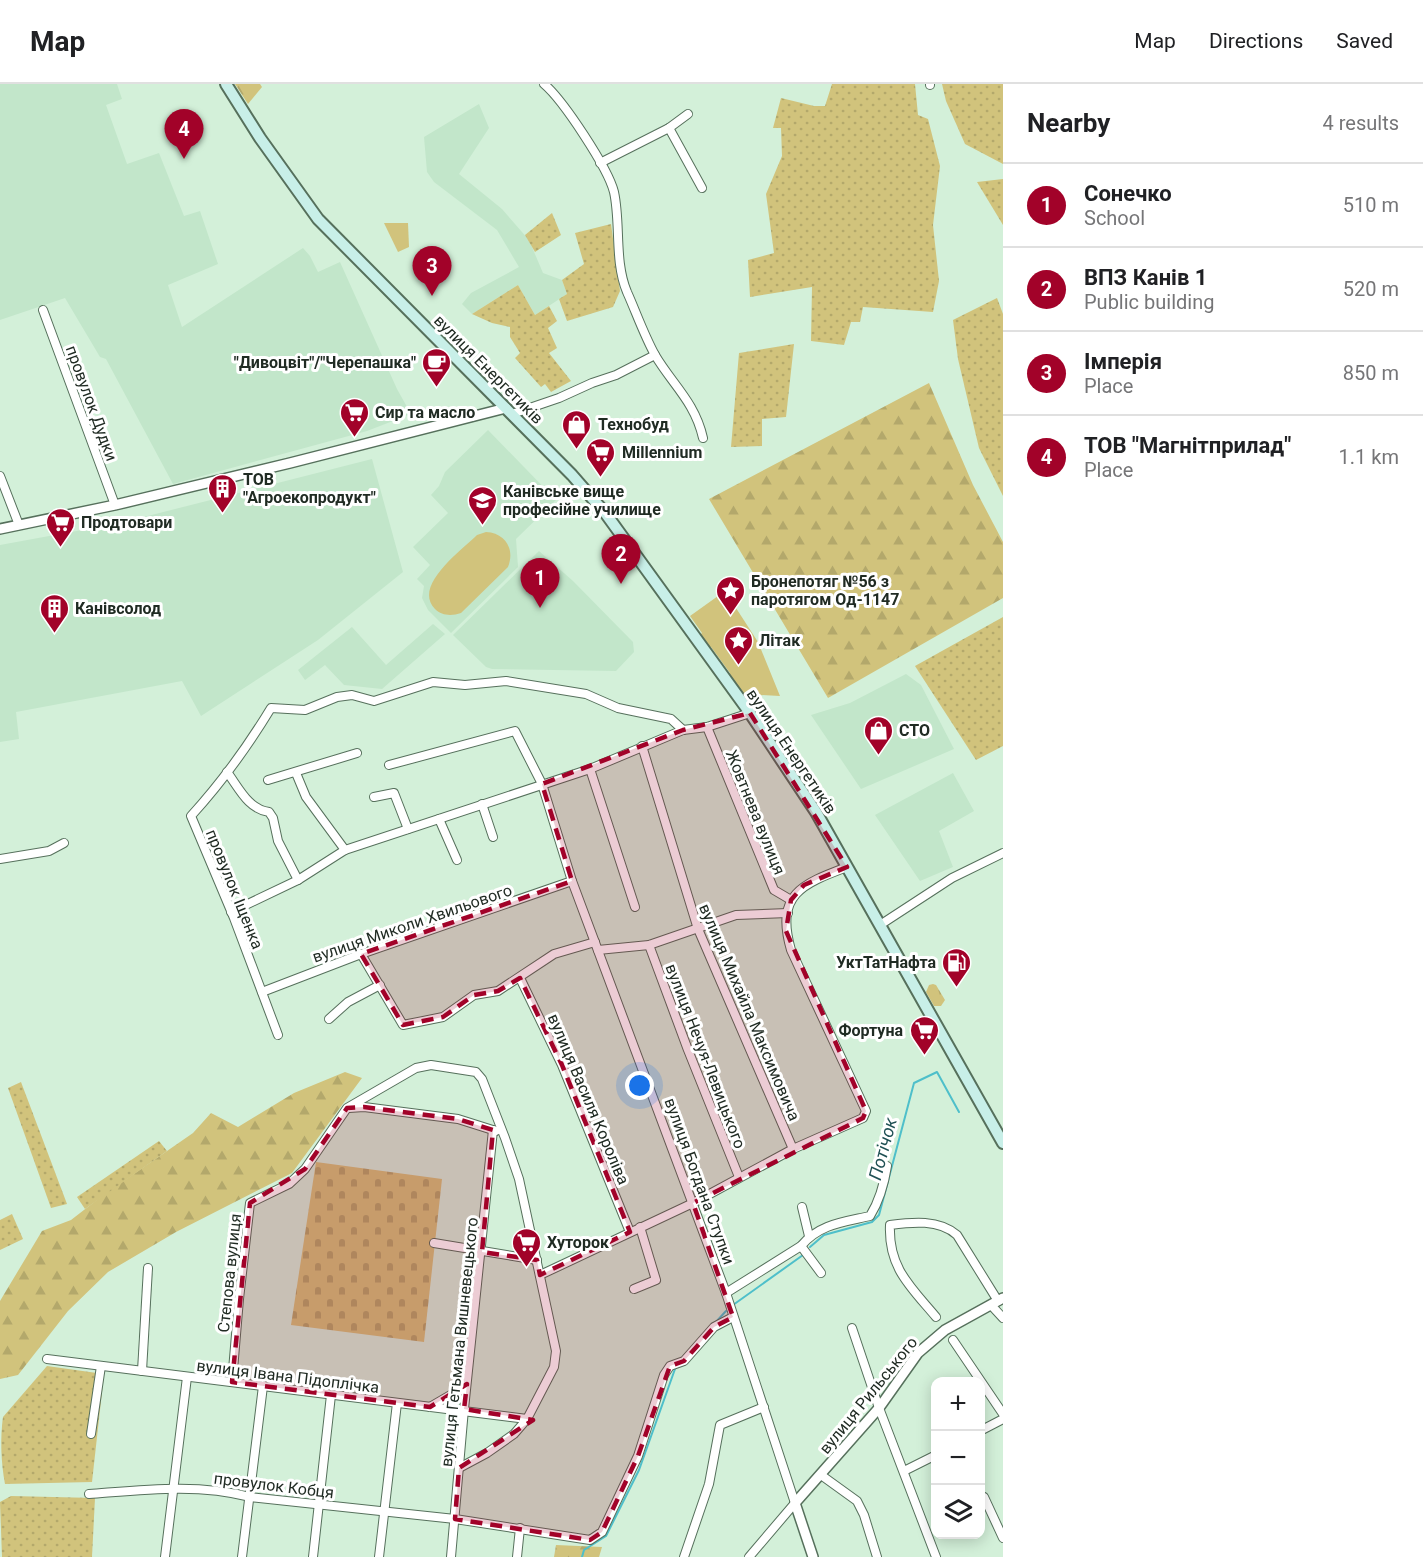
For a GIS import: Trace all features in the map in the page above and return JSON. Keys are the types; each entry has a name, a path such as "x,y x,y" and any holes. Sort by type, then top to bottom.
{"main road":[{"name":"вулиця Енергетиків","path":"225,84 260,138 318,219 596,501 750,713 816,812 1003,1143"}],"street":[{"path":"544,84 552,91 576,124 614,191 620,257 626,288 655,355 689,401 703,438"},
{"path":"552,91 560,84"},
{"path":"600,163 669,128 688,114"},
{"path":"669,128 702,188"},
{"name":"провулок Дудки","path":"43,310 115,505"},
{"path":"0,530 115,505 559,398 592,382 616,375 655,355"},
{"path":"0,476 19,525"},
{"name":"провулок Іщенка","path":"278,1035 191,816 218,785 271,708 305,710 337,697 352,695 374,702 433,682 465,685 506,681 586,694 618,708 671,719 683,730"},
{"path":"231,912 298,880 345,850 590,769 683,730 707,727 750,713"},
{"name":"Жовтнева вулиця","path":"707,727 774,890 790,900"},
{"name":"вулиця Богдана Ступки","path":"389,765 515,731 542,784 572,881 726,1293 813,1557"},
{"name":"вулиця Михайла Максимовича","path":"642,746 698,929 793,1149"},
{"path":"268,780 357,753"},
{"path":"590,769 635,907"},
{"path":"227,772 252,806 260,811 269,812 273,818 278,841 298,880"},
{"path":"296,773 306,797 345,850"},
{"path":"374,797 394,794 408,829"},
{"path":"482,804 493,837"},
{"path":"439,819 456,860"},
{"path":"0,859 49,851 64,843"},
{"path":"880,925 952,878 1003,853"},
{"path":"540,1275 693,1203 793,1149 863,1118 866,1111 791,950 786,931 790,900 804,885 847,867"},
{"name":"вулиця Миколи Хвильового","path":"262,992 362,954 572,881"},
{"path":"362,954 404,1025 443,1017 474,995 498,991 554,954 597,946 649,945 736,915 788,913"},
{"name":"вулиця Нечуя-Левицького","path":"649,945 739,1177"},
{"name":"вулиця Василя Короліва","path":"520,978 562,1065 630,1232"},
{"path":"329,1019 348,1002 380,985"},
{"path":"347,1108 416,1068 431,1065 476,1072 482,1079 519,1179 556,1351 554,1367 527,1419 514,1434 487,1454 459,1468"},
{"path":"347,1108 364,1107 459,1119 494,1130 505,1138"},
{"name":"Степова вулиця","path":"232,1382 250,1203 289,1184 305,1169 347,1108"},
{"name":"вулиця Гетьмана Вишневецького","path":"451,1557 464,1409 494,1130"},
{"path":"726,1293 801,1246 820,1228 870,1216 884,1187 887,1166"},
{"path":"802,1207 809,1236"},
{"path":"936,1317 903,1278 894,1262 889,1238 890,1225 917,1222 950,1229 957,1235 997,1301 1003,1318"},
{"path":"634,1289 656,1280 640,1227"},
{"path":"434,1243 537,1260"},
{"path":"801,1246 821,1273"},
{"path":"142,1371 148,1268"},
{"name":"вулиця Рильського","path":"795,1503 879,1408 918,1353 945,1330 997,1301"},
{"name":"провулок Кобця","path":"89,1494 173,1489 231,1492 250,1497 455,1519 590,1540 602,1532 638,1456 664,1375 670,1366 684,1361 714,1327 733,1317"},
{"path":"852,1328 879,1408 936,1557"},
{"path":"953,1340 1003,1414"},
{"name":"вулиця Івана Підоплічка","path":"47,1359 430,1407 464,1409 527,1419"},
{"path":"92,1434 101,1366"},
{"path":"430,1407 454,1392 469,1369"},
{"path":"165,1557 187,1377"},
{"path":"242,1557 263,1386"},
{"path":"313,1557 331,1395"},
{"path":"379,1557 398,1403"},
{"path":"684,1557 709,1484 720,1425 764,1407"},
{"path":"985,1429 1003,1419"},
{"path":"904,1471 931,1458"},
{"path":"821,1475 856,1501 864,1515 877,1557"},
{"path":"985,1499 1003,1538"},
{"path":"749,1557 795,1503"},
{"path":"518,1557 520,1528"}],"highlighted area":[{"path":"750,713 847,867 804,885 791,900 786,931 866,1111 863,1118 693,1203 733,1317 714,1327 684,1361 670,1366 638,1456 602,1532 590,1540 455,1519 459,1468 533,1420 464,1409 467,1384 430,1407 232,1382 250,1203 305,1169 347,1108 364,1107 458,1119 493,1130 482,1252 537,1260 540,1275 630,1232 562,1065 520,978 498,991 474,995 443,1017 403,1025 361,954 572,881 542,784 683,730"}],"shaded area":[{"path":"0,84 117,84 122,99 106,105 127,164 159,153 184,216 200,211 218,264 168,285 182,327 303,248 318,272 340,262 397,389 411,414 367,431 173,484 106,359 100,357 65,298 0,320"},
{"path":"479,104 489,128 459,174 502,209 529,240 543,273 562,280 567,294 535,315 518,285 472,314 462,304 471,293 519,267 497,230 434,182 427,172 424,137"},
{"name":"Канівське вище професійне училище","path":"488,430 556,500 516,539 518,567 451,633 428,610 422,598 424,586 417,579 430,565 413,547 448,513 431,495 439,486 445,472"},
{"path":"372,459 403,572 318,640 201,716 182,681 16,712 19,739 0,742 0,545 120,523"},
{"path":"539,551 573,581 633,642 634,652 616,671 492,669 486,667 453,635"},
{"path":"433,624 445,634 382,689 344,685 325,665 305,680 298,670 352,627 386,665"},
{"path":"906,674 921,685 954,749 861,789 811,715 850,703"},
{"path":"953,773 974,811 939,831 953,867 920,881 875,815"}],"green space":[{"path":"235,84 260,84 262,87 248,104"},
{"path":"832,84 915,84 918,115 928,119 940,166 933,225 939,281 933,312 863,307 860,322 851,322 844,345 811,341 812,287 750,297 748,260 774,253 766,194 782,156 781,128 773,128 781,98 814,106 825,106"},
{"path":"942,84 1003,84 1003,164 965,144 946,101"},
{"path":"1003,179 1003,225 977,182"},
{"path":"552,213 561,235 535,252 525,235"},
{"path":"384,223 408,223 409,247 398,252"},
{"path":"611,224 620,291 613,307 567,321 559,299 567,294 562,280 584,264 575,233"},
{"path":"443,256 451,268 433,278 426,266"},
{"path":"518,285 535,315 549,306 557,321 548,328 557,348 549,353 571,381 551,392 545,384 541,387 515,358 520,353 510,337 510,327 492,323 472,314"},
{"path":"997,298 1003,314 1003,496 979,448 958,359 953,320"},
{"path":"794,344 786,417 762,419 762,446 731,447 739,353"},
{"path":"929,383 973,485 1003,542 1003,598 828,698 709,499"},
{"path":"486,532 504,539 510,554 508,567 461,613 447,615 441,613 435,609 430,600 430,590 434,579 451,559 477,535"},
{"path":"725,591 758,642 780,696 741,694 729,678 730,673 711,647 705,646 699,636 702,633 690,616"},
{"path":"1003,617 1003,746 976,760 915,666"},
{"path":"933,984 945,1000 941,1006 934,1006 926,992 929,985"},
{"path":"345,1072 362,1078 292,1173 176,1232 108,1272 68,1311 18,1375 0,1379 0,1301 42,1231 71,1220 193,1133 211,1113 238,1127 294,1093"},
{"path":"21,1082 67,1204 51,1208 8,1088"},
{"path":"159,1141 167,1151 85,1209 77,1197"},
{"path":"316,1162 442,1179 424,1342 291,1325"},
{"path":"12,1214 23,1239 0,1250 0,1220"},
{"path":"47,1366 104,1374 92,1482 5,1484 1,1451 3,1417"},
{"path":"11,1496 95,1498 92,1557 2,1557 0,1502"},
{"path":"556,1545 602,1547 599,1557 554,1557"}],"waterway":[{"name":"Потічок","path":"810,1247 824,1235 872,1222 879,1215 914,1083 937,1072 959,1112"},
{"name":"Потічок","path":"733,1305 803,1255"},
{"name":"Потічок","path":"715,1323 726,1311"},
{"name":"Потічок","path":"582,1557 584,1550 606,1536 639,1470 675,1369"}],"place":[{"name":"ТОВ \"Магнітприлад\"","path":"184,159"},
{"name":"Імперія","path":"432,296"},
{"name":"\"Дивоцвіт\"/\"Черепашка\"","path":"437,388"},
{"name":"Сир та масло","path":"354,438"},
{"name":"Технобуд","path":"577,450"},
{"name":"Millennium","path":"601,478"},
{"name":"ТОВ \"Агроекопродукт\"","path":"222,514"},
{"name":"Канівське вище професійне училище","path":"482,526"},
{"name":"Продтовари","path":"60,548"},
{"name":"ВПЗ Канів 1","path":"621,584"},
{"name":"Сонечко","path":"540,608"},
{"name":"Бронепотяг №56 з паротягом Од-1147","path":"730,616"},
{"name":"Канівсолод","path":"54,634"},
{"name":"Літак","path":"738,666"},
{"name":"СТО","path":"878,756"},
{"name":"УктТатНафта","path":"957,988"},
{"name":"Фортуна","path":"924,1056"},
{"name":"Хуторок","path":"526,1268"}]}
